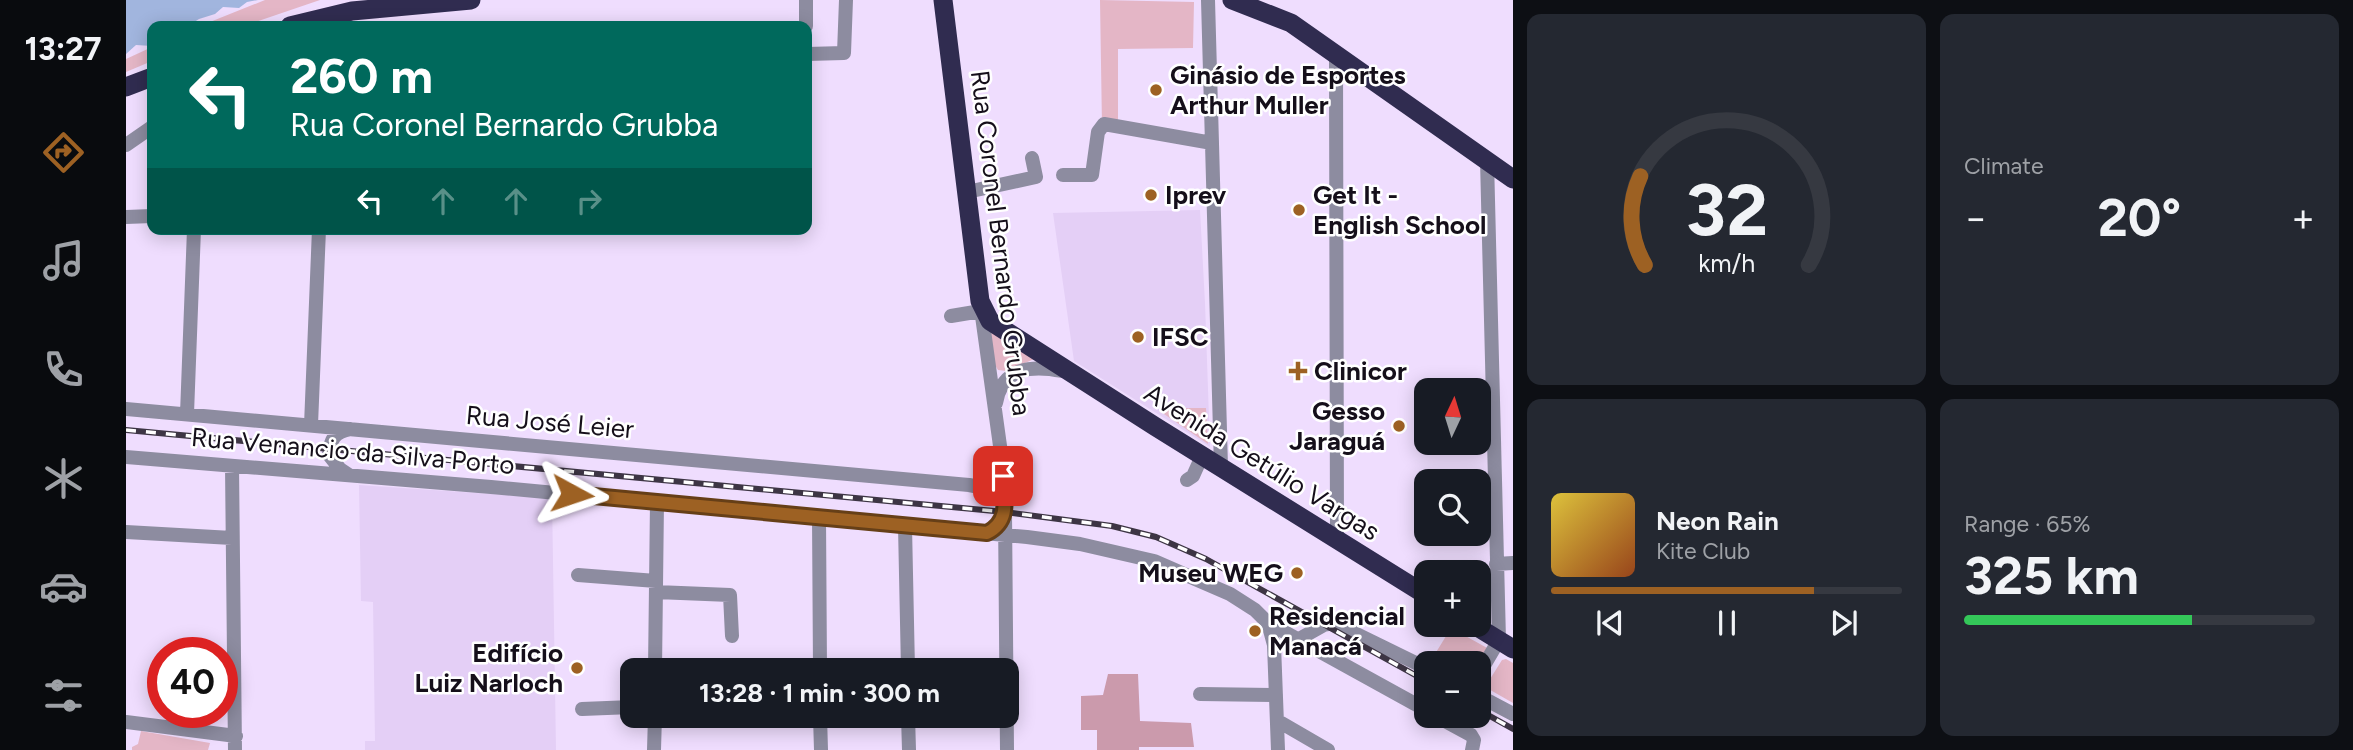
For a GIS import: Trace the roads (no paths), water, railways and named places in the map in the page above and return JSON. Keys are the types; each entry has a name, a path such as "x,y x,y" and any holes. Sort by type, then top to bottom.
{"highway":[{"path":"312,21 352,11 471,0"},
{"name":"Rua Coronel Bernardo Grubba","path":"943,0 980,306"},
{"path":"1232,0 1291,23 1513,179"},
{"path":"126,87 147,80"},
{"name":"Avenida Getúlio Vargas","path":"980,306 998,328 1414,588"},
{"path":"1491,636 1506,645"}],"street":[{"path":"806,0 806,21"},
{"path":"812,54 844,53 846,0"},
{"path":"1208,0 1221,467"},
{"path":"1336,54 1337,540"},
{"path":"1063,175 1092,175 1098,132 1104,124 1212,143"},
{"path":"126,145 147,130"},
{"path":"967,192 1036,177 1032,158"},
{"path":"1487,160 1496,564 1506,645 1491,661"},
{"path":"126,217 147,216"},
{"path":"187,414 194,235"},
{"path":"319,235 311,425 319,429 340,469 350,476"},
{"path":"951,316 980,306"},
{"name":"Rua Coronel Bernardo Grubba","path":"980,306 1001,453 1005,514 1007,750"},
{"name":"Avenida Getúlio Vargas","path":"1011,376 1036,367 1071,373"},
{"path":"989,368 999,377 1011,376"},
{"path":"995,408 999,392 1011,376"},
{"name":"Rua José Leier","path":"126,409 969,485 990,489 1004,498"},
{"path":"306,472 329,449 336,433 353,429"},
{"path":"969,485 990,475 1001,453"},
{"path":"1187,480 1193,477 1202,456"},
{"name":"Rua Venancio da Silva Porto","path":"126,457 819,517 1027,537 1094,547 1154,561 1230,594 1255,610 1268,623 1414,703"},
{"path":"126,722 235,743 232,466"},
{"path":"655,658 657,502"},
{"path":"987,533 996,529 1005,514 1018,531 1027,537"},
{"path":"819,517 820,658"},
{"path":"905,526 908,658"},
{"path":"126,532 232,538"},
{"path":"1496,564 1513,564"},
{"path":"578,575 730,596 732,636"},
{"path":"1268,623 1274,645 1278,750"},
{"path":"1299,639 1324,625 1334,623 1414,662"},
{"path":"1200,694 1276,695"},
{"path":"1491,702 1513,714"},
{"path":"582,709 620,707"},
{"path":"1278,721 1328,750"},
{"path":"654,750 655,728"},
{"path":"820,728 821,750"},
{"path":"908,728 909,750"},
{"path":"1458,728 1471,735 1474,740 1472,750"}],"water":[{"path":"126,0 258,0 247,2 239,8 223,7 215,14 196,21 147,21 147,46 136,45 126,54"}],"railway":[{"path":"126,430 1005,512 1112,526 1156,537 1206,559 1414,674"},
{"path":"1491,717 1513,729"}],"place":[{"name":"Ginásio de Esportes Arthur Muller","path":"1156,90"},
{"name":"Iprev","path":"1151,195"},
{"name":"Get It - English School","path":"1299,210"},
{"name":"IFSC","path":"1138,337"},
{"name":"Clinicor","path":"1298,371"},
{"name":"Gesso Jaraguá","path":"1399,426"},
{"name":"Museu WEG","path":"1297,573"},
{"name":"Residencial Manacá","path":"1255,631"},
{"name":"Edifício Luiz Narloch","path":"577,668"}]}
